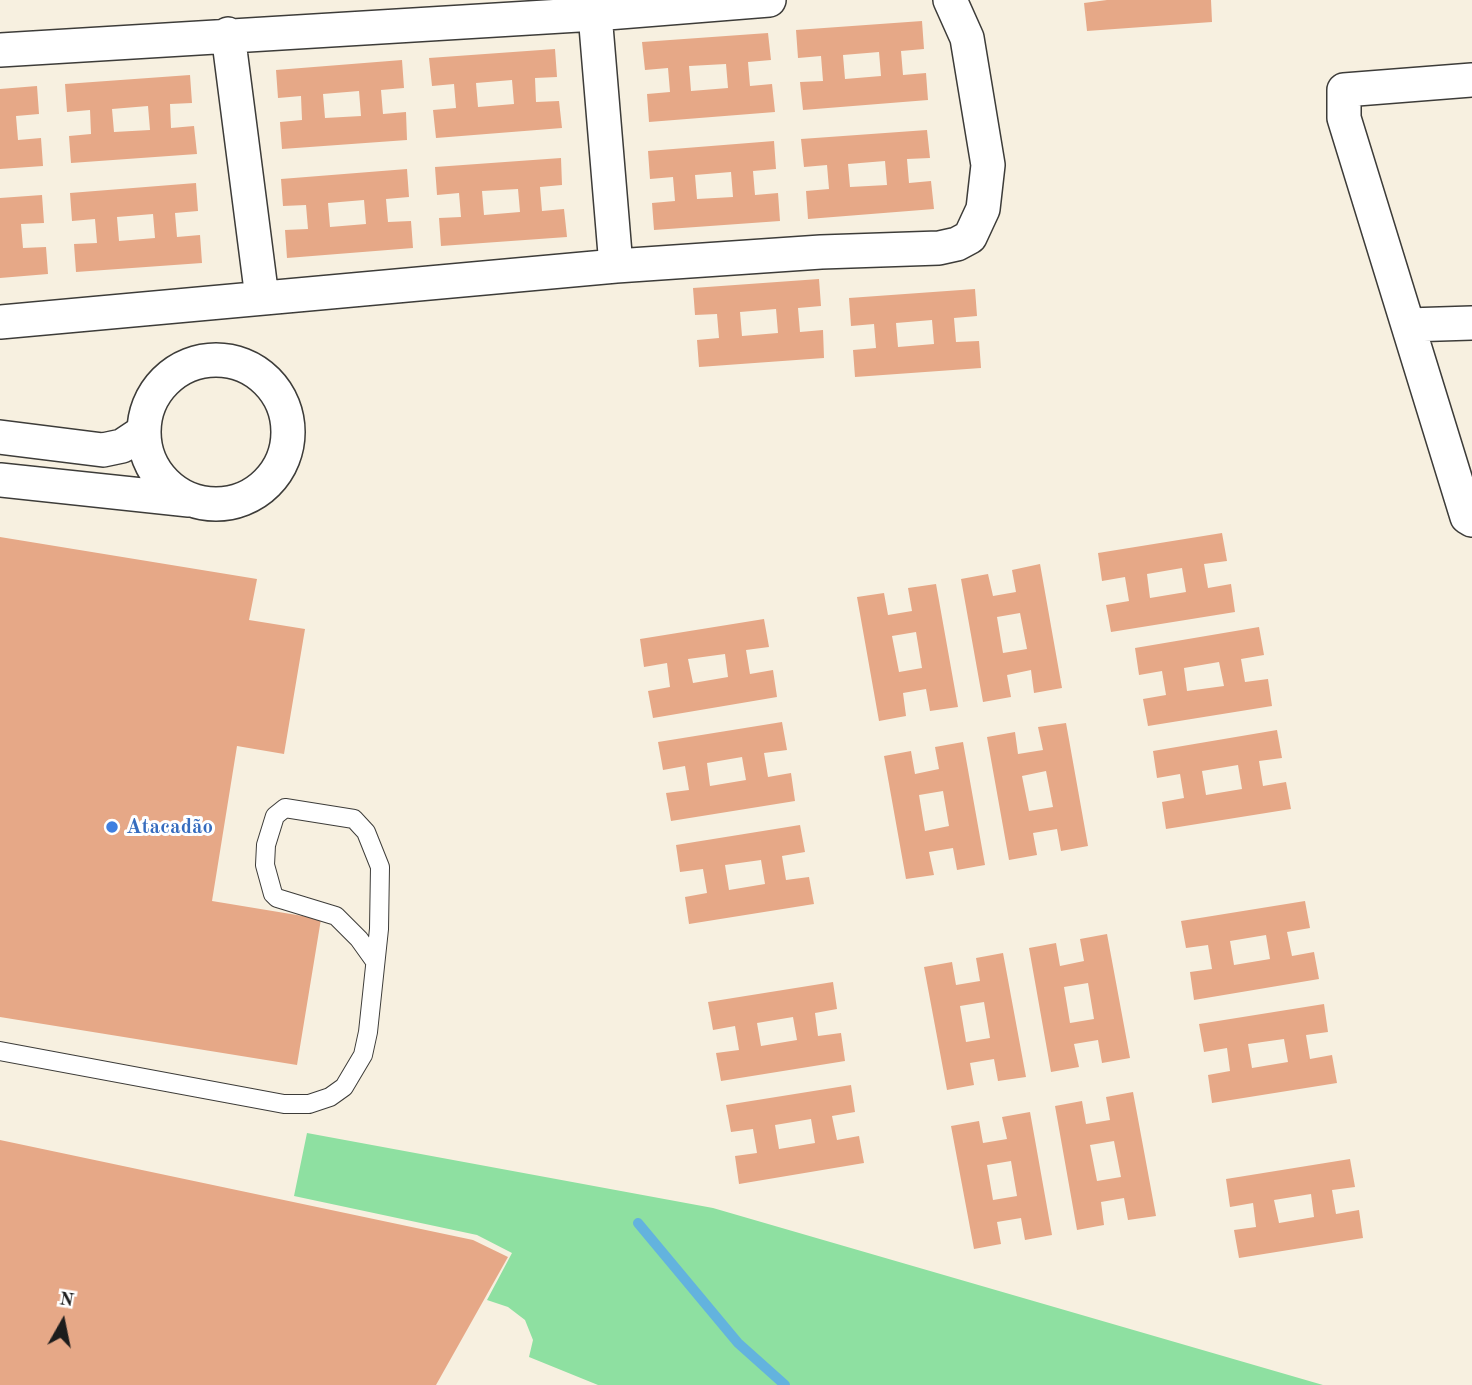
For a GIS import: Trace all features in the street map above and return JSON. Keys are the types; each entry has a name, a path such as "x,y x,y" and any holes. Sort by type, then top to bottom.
{"street":[{"path":"0,50 228,34 595,14 769,0"},
{"path":"0,322 616,266 821,252 939,248 957,244 970,237 984,209 988,165 967,38 950,0"},
{"path":"595,14 616,266"},
{"path":"228,34 262,298"},
{"path":"1472,80 1344,90 1344,118 1466,517 1472,520"},
{"path":"1408,325 1472,323"},
{"path":"0,480 191,500 210,505 230,504 248,497 268,484 282,464 288,441 287,418 279,395 264,377 244,365 220,359 196,362 175,372 158,388 146,409 143,432 149,461 165,485 191,500"},
{"path":"0,437 103,450 122,446 143,432"}],"lane":[{"path":"0,1051 284,1104 309,1104 330,1097 344,1087 363,1055 369,1032 379,929 380,867 366,832 359,822 347,817 292,808 279,810 269,827 266,845 267,873 273,894 277,898 336,916 359,939 374,960"}],"green space":[{"path":"307,1133 713,1208 1323,1385 598,1385 529,1357 533,1340 525,1320 508,1307 487,1300 512,1253 477,1235 294,1196"}],"building":[{"path":"1107,0 1211,0 1212,22 1087,31 1084,3"},
{"path":"922,21 924,49 901,51 903,75 926,73 928,100 803,110 800,82 823,81 821,56 798,58 796,30","holes":["879,52 881,76 845,79 843,55"]},
{"path":"768,33 771,60 748,62 750,86 772,84 775,112 649,122 647,94 670,92 668,68 645,70 642,42","holes":["726,64 728,88 691,91 689,66"]},
{"path":"555,49 557,77 535,78 536,102 559,101 562,128 436,138 433,110 456,108 454,84 432,86 429,58","holes":["512,80 514,104 478,107 476,83"]},
{"path":"402,60 404,88 381,90 383,114 406,112 407,140 282,149 280,122 302,120 301,96 278,98 276,70","holes":["359,91 361,116 325,118 323,94"]},
{"path":"190,75 192,103 170,104 171,128 194,126 197,154 71,163 69,136 91,134 90,110 67,112 65,84","holes":["148,106 150,130 114,132 112,109"]},
{"path":"37,86 39,114 16,116 18,140 41,138 43,166 0,169 0,89"},
{"path":"927,130 930,158 907,159 909,183 931,181 934,209 808,219 806,191 829,189 827,165 804,167 801,139","holes":["885,161 887,185 850,187 848,164"]},
{"path":"774,141 776,169 753,171 755,195 778,193 780,221 654,230 652,203 675,201 673,177 650,179 648,151","holes":["731,172 733,197 697,199 695,175"]},
{"path":"561,158 562,185 540,187 542,211 564,209 567,237 441,246 439,218 461,217 459,193 437,195 435,167","holes":["518,189 520,212 484,215 482,191"]},
{"path":"407,169 409,197 386,199 388,222 411,221 413,248 287,258 285,230 308,229 306,205 283,206 281,179","holes":["364,200 366,224 330,227 328,203"]},
{"path":"196,183 198,211 175,213 177,237 200,235 202,263 76,272 74,244 97,243 95,219 72,221 70,193","holes":["153,214 155,238 119,241 117,217"]},
{"path":"42,195 44,223 21,224 23,248 46,247 48,274 0,278 0,198"},
{"path":"819,279 821,306 798,308 800,332 823,330 824,358 699,367 697,340 719,338 717,314 695,315 693,288","holes":["776,309 778,333 742,336 740,312"]},
{"path":"975,289 977,316 954,318 956,342 979,341 981,368 855,377 853,350 876,348 874,324 851,326 849,298","holes":["932,320 934,344 898,347 896,323"]},
{"path":"1222,533 1227,561 1204,564 1208,588 1231,584 1235,612 1111,632 1106,605 1129,601 1125,577 1102,581 1098,553","holes":["1182,568 1186,592 1150,598 1147,574"]},
{"name":"Atacadão","path":"0,537 257,579 249,620 305,629 284,754 237,746 212,901 321,919 297,1065 0,1017"},
{"path":"1040,564 1062,688 1034,693 1031,670 1007,675 1011,697 983,702 961,579 988,574 993,596 1016,592 1012,570","holes":["1020,613 1027,649 1003,653 997,617"]},
{"path":"936,584 958,707 930,711 926,689 903,693 906,716 879,721 857,597 884,593 888,615 912,611 908,588","holes":["916,632 922,668 899,672 892,636"]},
{"path":"764,619 769,647 746,650 750,674 773,670 777,697 653,718 648,691 670,687 667,663 644,667 640,639","holes":["725,654 728,677 693,683 688,659"]},
{"path":"1259,627 1264,655 1241,659 1245,682 1268,679 1272,706 1148,726 1143,699 1166,695 1162,671 1139,675 1135,648","holes":["1219,662 1224,686 1187,691 1184,668"]},
{"path":"782,722 787,750 764,753 768,777 791,773 795,801 671,821 666,793 689,790 685,766 663,770 658,742","holes":["742,757 746,780 710,786 707,763"]},
{"path":"1066,723 1088,846 1061,851 1057,829 1033,833 1037,855 1009,860 987,737 1015,732 1018,754 1043,750 1038,727","holes":["1046,771 1053,807 1029,811 1022,776"]},
{"path":"1277,730 1282,758 1259,761 1263,786 1286,782 1291,809 1166,829 1162,802 1184,798 1180,774 1157,778 1153,751","holes":["1238,765 1242,789 1206,795 1202,771"]},
{"path":"963,742 985,865 957,870 953,848 929,852 934,875 906,879 884,756 911,751 915,774 939,769 935,747","holes":["943,791 949,826 925,831 919,795"]},
{"path":"800,825 805,852 782,856 786,880 809,877 814,904 689,924 685,897 707,893 703,869 680,872 676,845","holes":["761,860 765,884 729,890 725,865"]},
{"path":"1305,901 1310,928 1287,932 1292,956 1314,952 1319,979 1194,1000 1190,972 1212,969 1208,945 1186,948 1181,921","holes":["1266,935 1270,959 1234,965 1230,941"]},
{"path":"1107,934 1130,1058 1102,1063 1098,1040 1074,1044 1079,1067 1051,1072 1029,948 1056,943 1060,966 1084,961 1080,939","holes":["1088,983 1094,1019 1070,1023 1064,987"]},
{"path":"1003,953 1026,1077 998,1081 994,1059 970,1063 974,1085 947,1090 924,967 952,962 956,985 980,981 976,958","holes":["984,1002 990,1038 966,1042 960,1006"]},
{"path":"833,982 837,1009 815,1013 818,1036 841,1033 845,1061 721,1081 716,1053 739,1050 735,1026 713,1030 708,1002","holes":["793,1017 797,1040 761,1046 757,1023"]},
{"path":"1324,1004 1328,1032 1306,1035 1310,1059 1332,1055 1337,1083 1212,1103 1208,1075 1230,1071 1227,1048 1204,1052 1199,1024","holes":["1284,1039 1288,1062 1252,1068 1248,1044"]},
{"path":"851,1085 855,1112 832,1116 837,1140 859,1136 864,1163 739,1184 735,1156 757,1153 753,1129 731,1132 726,1105","holes":["811,1119 815,1143 779,1149 775,1125"]},
{"path":"1133,1092 1156,1216 1128,1220 1124,1198 1101,1202 1104,1225 1077,1230 1055,1106 1082,1101 1086,1124 1110,1120 1106,1097","holes":["1114,1141 1121,1177 1097,1181 1090,1145"]},
{"path":"1030,1112 1052,1235 1025,1240 1021,1218 997,1222 1001,1244 974,1249 951,1126 979,1121 983,1143 1007,1139 1002,1117","holes":["1011,1161 1017,1196 993,1200 987,1165"]},
{"path":"0,1140 473,1240 508,1257 436,1385 0,1385"},
{"path":"1350,1159 1355,1187 1332,1190 1336,1214 1359,1210 1363,1238 1239,1258 1234,1230 1256,1227 1253,1203 1230,1207 1226,1179","holes":["1311,1194 1314,1217 1279,1223 1274,1200"]}],"waterway":[{"path":"638,1223 738,1343 785,1385"}],"place":[{"name":"Atacadão","path":"112,827"}]}
